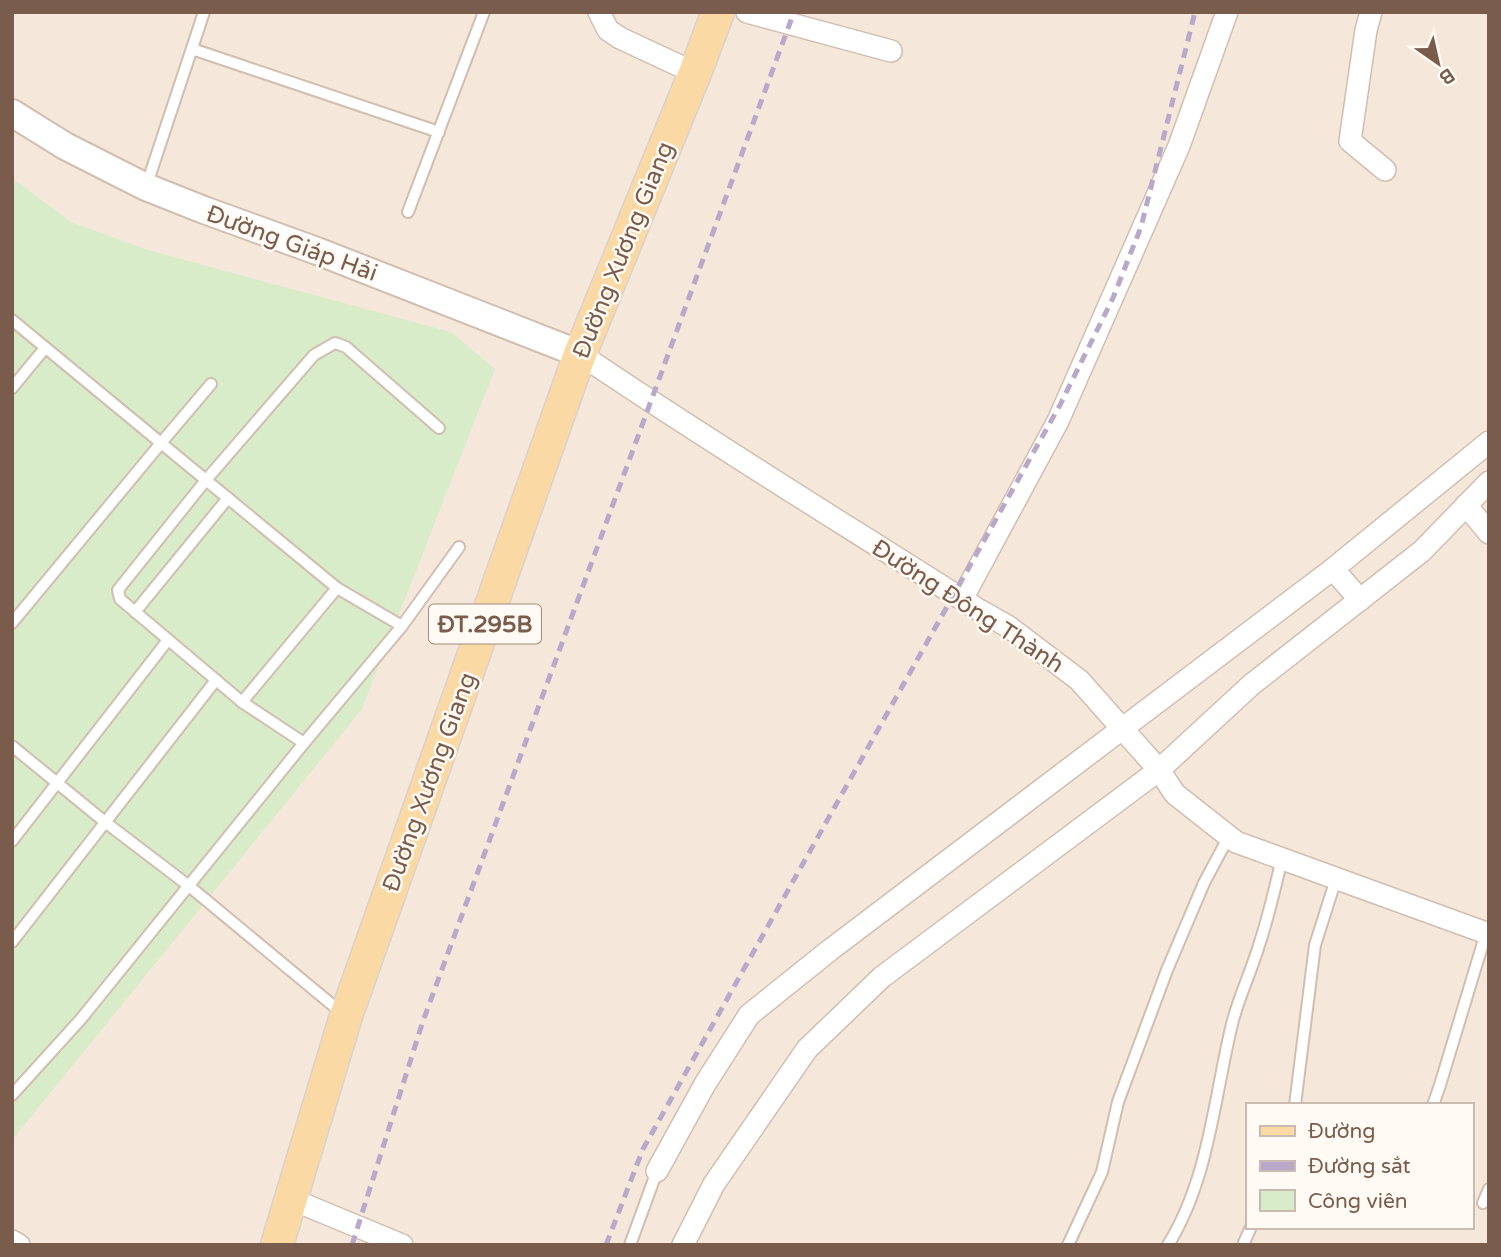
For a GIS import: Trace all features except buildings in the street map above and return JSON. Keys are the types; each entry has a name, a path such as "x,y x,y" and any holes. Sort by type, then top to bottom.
{"main road":[{"name":"Đường Xương Giang","path":"277,1245 346,1016 580,354 718,12"}],"street":[{"path":"598,12 608,30 620,38 695,73"},
{"path":"747,12 891,51"},
{"path":"962,599 1058,421 1179,146 1227,12"},
{"path":"1371,12 1350,141 1385,170"},
{"name":"Đường Giáp Hải","path":"12,113 65,146 146,187 580,354"},
{"name":"Đường Đông Thành","path":"580,354 781,486 1009,627 1079,680 1158,770 1175,794 1236,842 1487,934"},
{"path":"657,1171 705,1084 749,1015 830,950 1333,569 1489,442"},
{"path":"684,1245 714,1184 807,1049 882,977 1158,770 1251,685 1422,551 1489,482"},
{"path":"1466,505 1489,533"},
{"path":"1333,569 1360,600"},
{"path":"291,1199 402,1245"},
{"path":"12,1241 19,1245"}],"lane":[{"path":"146,187 204,12"},
{"path":"408,212 484,12"},
{"path":"192,49 439,132"},
{"path":"12,320 337,588 402,626"},
{"path":"304,743 242,702 120,599 118,590 206,480 314,355 335,343 346,347 439,428"},
{"path":"12,388 46,348"},
{"path":"12,623 211,384"},
{"path":"135,612 228,498"},
{"path":"12,1095 81,1018 402,626 458,547"},
{"path":"242,702 337,588"},
{"path":"12,841 168,640"},
{"path":"12,942 216,680"},
{"path":"12,746 189,886 346,1016"},
{"path":"1068,1245 1102,1172 1118,1102 1167,970 1204,883 1228,836"},
{"path":"1168,1245 1188,1207 1212,1124 1233,1021 1260,942 1282,859"},
{"path":"1295,1103 1315,945 1336,879"},
{"path":"1434,1103 1487,934"},
{"path":"630,1245 657,1171"},
{"path":"1483,1203 1489,1189"},
{"path":"1243,1245 1250,1229"}],"shaded area":[{"path":"12,12 1489,12 1489,1245 12,1245"}],"green space":[{"path":"12,178 71,222 148,250 451,332 495,369 362,709 12,1140"}],"railway":[{"path":"352,1245 423,1021 794,12"},
{"path":"606,1245 643,1149 1060,405 1113,298 1141,227 1195,12"}]}
